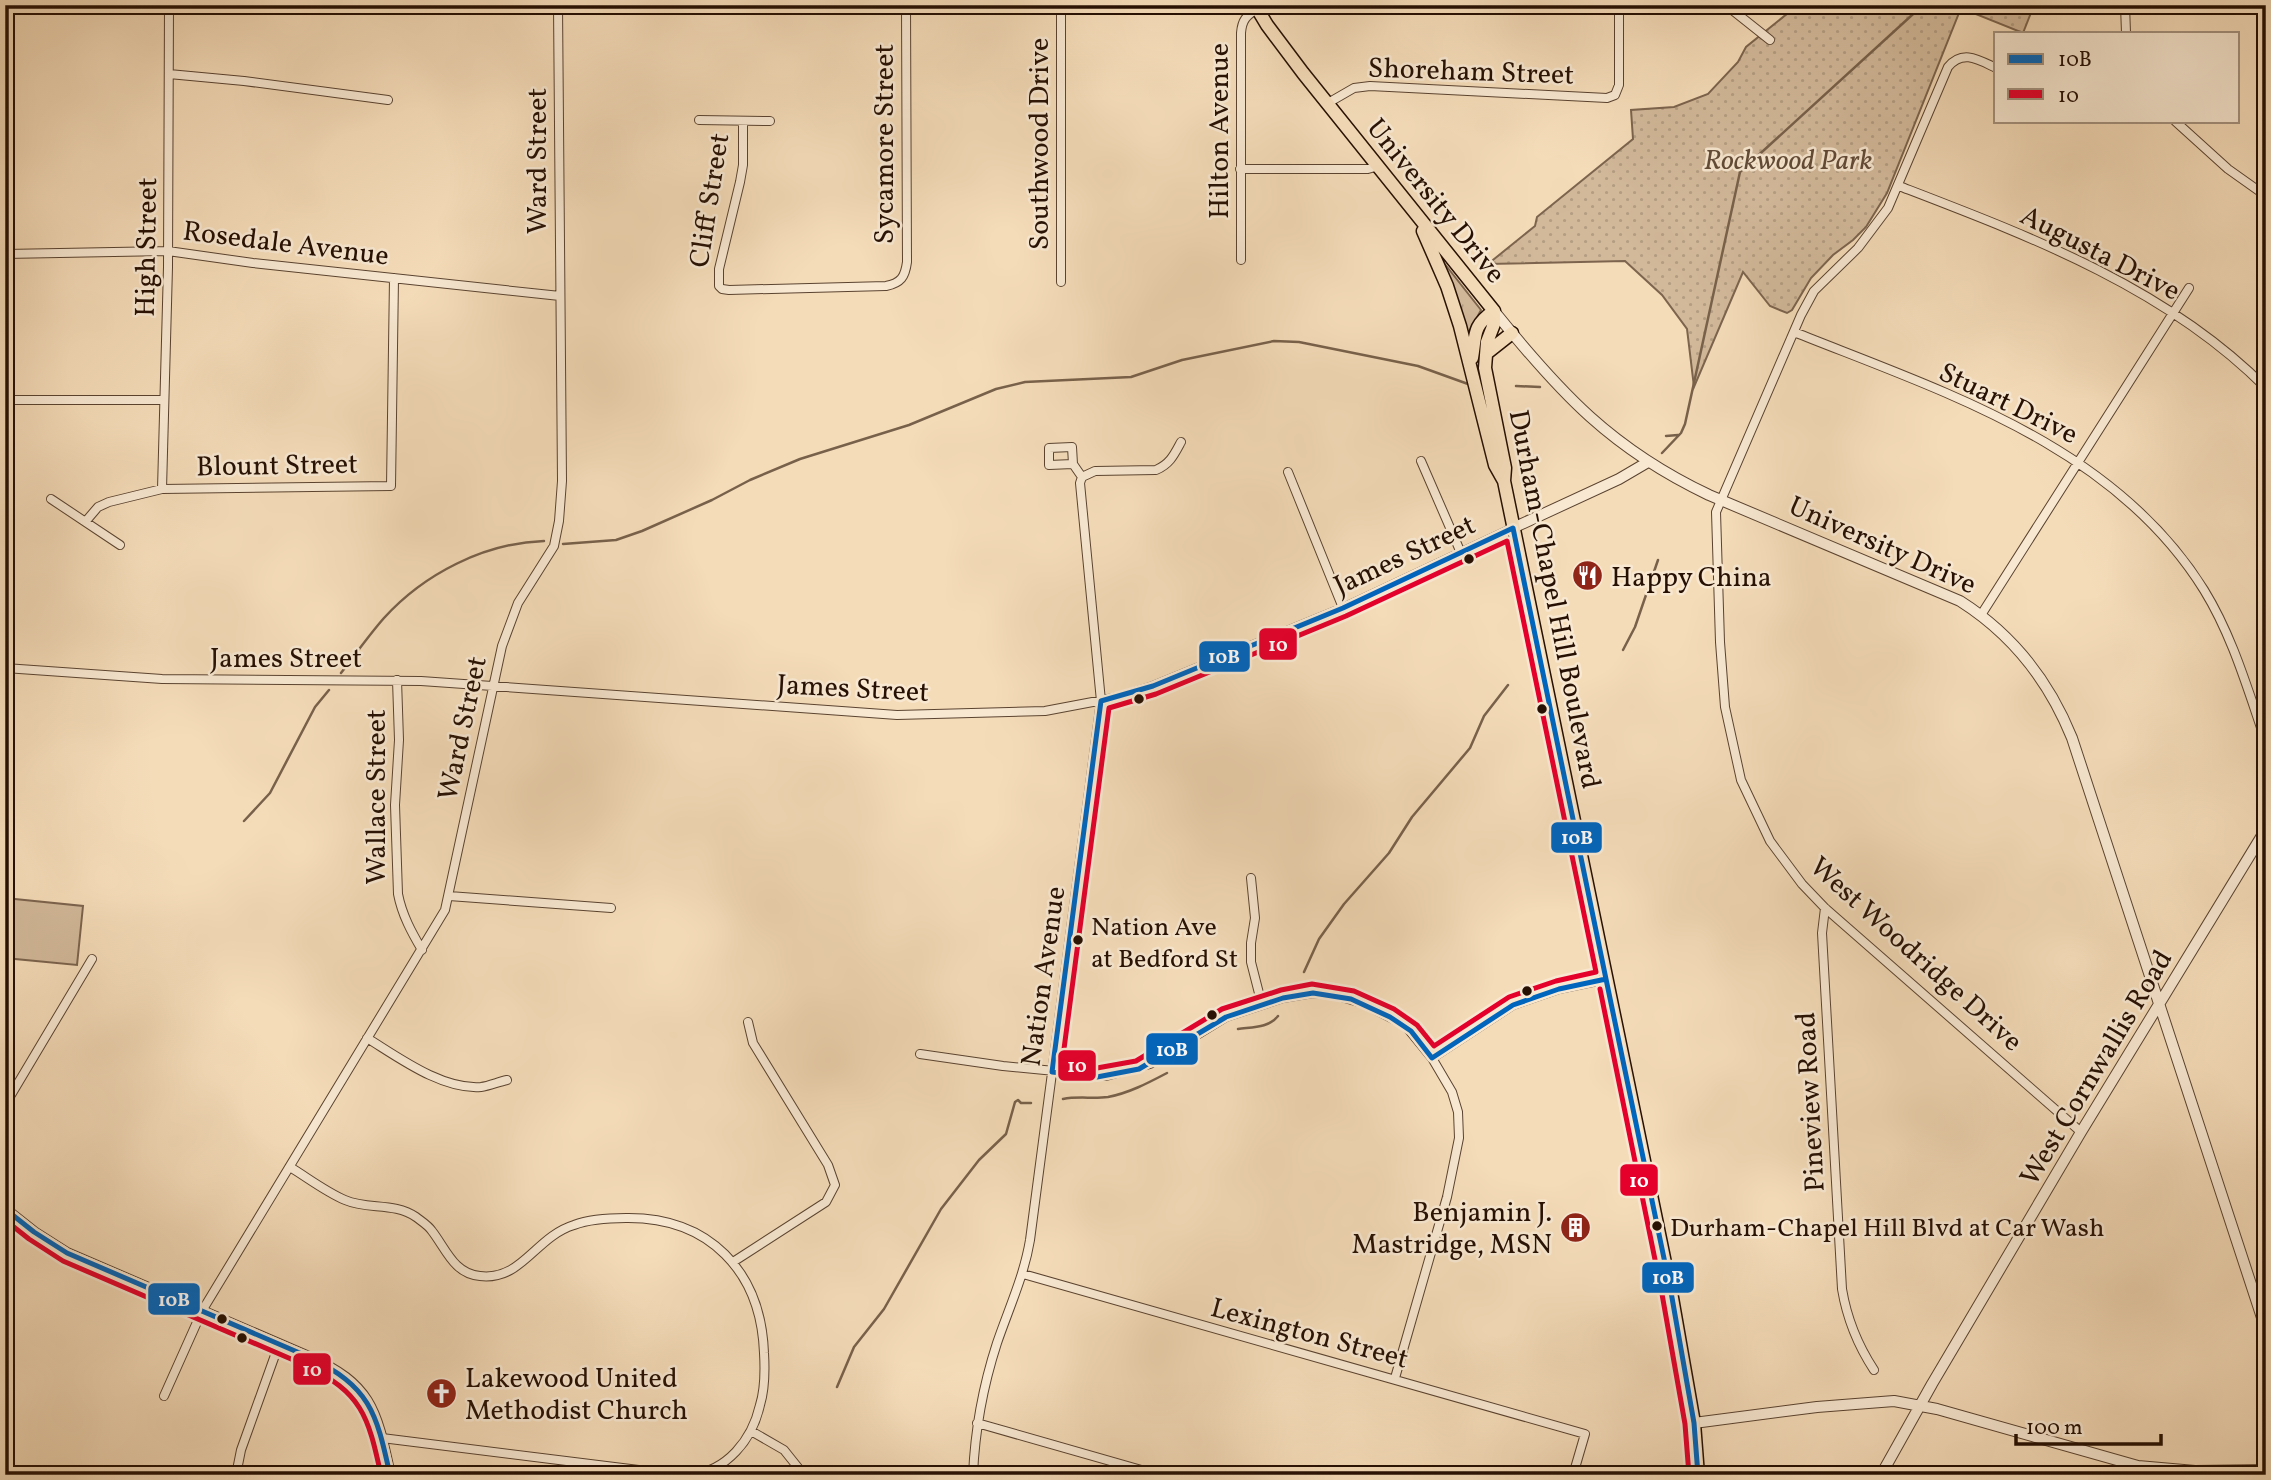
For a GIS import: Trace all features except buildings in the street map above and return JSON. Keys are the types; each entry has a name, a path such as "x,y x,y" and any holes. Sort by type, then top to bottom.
{"main road":[{"name":"University Drive","path":"1256,7 1289,54 1494,311"},
{"path":"1414,211 1447,286 1471,365 1495,465 1504,481"},
{"path":"1471,365 1477,327 1494,311"},
{"name":"Durham-Chapel Hill Boulevard","path":"1494,311 1494,324 1487,342 1486,375 1506,468 1504,481 1671,1292 1694,1423 1698,1475"},
{"path":"1488,352 1512,333"}],"street":[{"name":"High Street","path":"162,489 168,251 169,5"},
{"name":"Ward Street","path":"164,1396 202,1311 438,924 449,896 493,686 511,617 548,558 557,534 562,481 558,5"},
{"name":"Sycamore Street","path":"719,286 729,290 886,286 905,276 906,5"},
{"name":"Southwood Drive","path":"1061,5 1061,282"},
{"name":"Shoreham Street","path":"1328,103 1347,90 1362,86 1598,99 1615,94 1619,78 1619,5"},
{"path":"1726,5 1770,40"},
{"path":"2124,5 2126,32"},
{"name":"Hilton Avenue","path":"1241,260 1241,33 1242,22 1256,7"},
{"name":"West Woodridge Drive","path":"1994,67 1963,56 1948,67 1899,186 1877,226 1814,291 1806,303 1715,519 1725,707 1735,759 1748,799 1770,841 1802,884 1825,908 2081,1132"},
{"path":"169,74 244,80 388,100"},
{"path":"699,120 770,121"},
{"name":"Cliff Street","path":"719,286 719,269 743,164 743,121"},
{"path":"2176,122 2228,169 2266,196"},
{"path":"1240,169 1368,169 1378,166"},
{"name":"Augusta Drive","path":"1899,186 2084,263 2174,312 2229,354 2266,388"},
{"name":"Rosedale Avenue","path":"5,254 168,251 560,296"},
{"name":"Blount Street","path":"86,522 98,507 109,502 162,489 391,486 394,278"},
{"path":"1981,615 2189,288"},
{"name":"University Drive","path":"1494,311 1580,409 1605,432 1648,463 1679,481 1944,594 1981,615 2029,662 2051,693 2074,746 2266,1330"},
{"name":"Stuart Drive","path":"1794,332 1988,412 2032,433 2115,489 2158,531 2203,589 2217,612 2238,661 2266,742"},
{"path":"5,400 164,400"},
{"path":"1073,464 1082,477 1091,471 1156,470 1172,460 1181,442"},
{"path":"1421,461 1461,553"},
{"name":"James Street","path":"5,668 162,679 397,680 897,715 1023,713 1101,701 1153,686 1343,608 1648,463"},
{"path":"1288,472 1343,608"},
{"name":"Nation Avenue","path":"973,1475 977,1423 989,1370 1023,1274 1030,1240 1101,701 1080,483 1082,477"},
{"path":"51,499 120,545"},
{"name":"Wallace Street","path":"397,680 399,740 395,806 398,894 400,905 422,950"},
{"name":"West Cornwallis Road","path":"1881,1475 2081,1132 2266,829"},
{"path":"1251,878 1255,918 1251,955 1262,1005"},
{"path":"449,896 611,908"},
{"name":"Pineview Road","path":"1825,908 1822,933 1842,1289 1853,1332 1874,1370"},
{"path":"5,1105 92,960"},
{"path":"1432,1058 1513,1005 1559,989 1607,979"},
{"path":"920,1054 1097,1077 1139,1069 1215,1023 1283,998 1313,993 1351,999 1405,1025 1432,1058 1456,1105 1459,1138 1447,1197 1395,1378"},
{"path":"733,1262 826,1202 835,1185 828,1165 753,1043 748,1022"},
{"path":"367,1038 419,1070 452,1083 479,1087 507,1080"},
{"path":"290,1167 345,1200 398,1208 413,1215 430,1228 455,1265 482,1277 508,1273 517,1268 556,1232 574,1224 611,1218 643,1218 685,1227 715,1244 733,1262 755,1300 764,1339 761,1402 751,1431 733,1454 710,1470 690,1475"},
{"path":"5,1227 9,1213 67,1253 327,1365 354,1383 374,1412 390,1475"},
{"name":"Lexington Street","path":"1023,1274 1585,1434 1573,1475"},
{"path":"236,1475 241,1450 279,1344"},
{"path":"1694,1423 1894,1401 1920,1405 2138,1466 2195,1471 2266,1469"},
{"path":"977,1423 1159,1475"},
{"path":"751,1431 784,1450 804,1475"},
{"path":"382,1437 679,1475"},
{"path":"2241,1469 2266,1462"}],"green space":[{"name":"Rockwood Park","path":"1798,5 2034,5 2023,32 1961,8 1887,193 1866,227 1811,278 1792,310 1787,313 1770,306 1743,272 1694,387 1687,329 1662,295 1625,261 1488,264 1535,226 1537,217 1633,139 1631,110 1674,107 1708,94 1738,62 1746,47"},
{"path":"1444,263 1481,310 1467,336"},
{"path":"5,898 83,906 77,965 5,958"}],"waterway":[{"path":"1662,453 1681,433 1685,424 1740,172 1923,5"},
{"path":"563,544 616,540 642,531 800,459 909,425 996,389 1025,382 1131,377 1182,360 1274,341 1299,342 1418,366 1468,384"},
{"path":"1516,386 1540,387"},
{"path":"1666,436 1678,435"},
{"path":"341,673 384,618 400,602 436,575 456,564 499,548 544,541"},
{"path":"1623,650 1635,627 1658,560"},
{"path":"1304,972 1319,939 1344,904 1389,853 1412,817 1470,748 1484,716 1508,685"},
{"path":"244,821 270,793 315,707 329,690"},
{"path":"1238,1029 1265,1025 1278,1016"},
{"path":"1063,1099 1116,1095 1167,1073"},
{"path":"837,1387 854,1347 884,1309 941,1209 979,1160 1006,1134 1015,1102 1018,1100 1021,1103 1031,1103"}],"transit line":[{"name":"10B","path":"1513,528 1606,979 1559,989 1513,1005 1432,1058 1411,1031 1390,1017 1351,999 1313,993 1283,998 1226,1017 1139,1069 1097,1077 1052,1072 1101,701 1153,686 1343,608 1513,528"},
{"name":"10","path":"1507,541 1596,972 1556,981 1509,997 1434,1046 1417,1025 1394,1009 1354,991 1312,984 1281,990 1222,1009 1136,1061 1097,1068 1062,1064 1109,708 1156,694 1346,616 1507,541"},
{"name":"10B","path":"1606,979 1671,1292 1694,1423 1698,1475"},
{"name":"10","path":"1600,989 1662,1294 1685,1424 1689,1475"},
{"name":"10B","path":"5,1209 67,1253 309,1357 345,1379 358,1391 374,1417 390,1475"},
{"name":"10","path":"5,1220 63,1261 324,1375 351,1396 360,1408 372,1436 381,1475"}],"place":[{"name":"Happy China","path":"1588,576"},
{"name":"Nation Ave at Bedford St","path":"1078,940"},
{"name":"Durham-Chapel Hill Blvd at Car Wash","path":"1657,1226"},
{"name":"Benjamin J. Mastridge, MSN","path":"1575,1227"},
{"name":"Lakewood United Methodist Church","path":"442,1393"}]}
